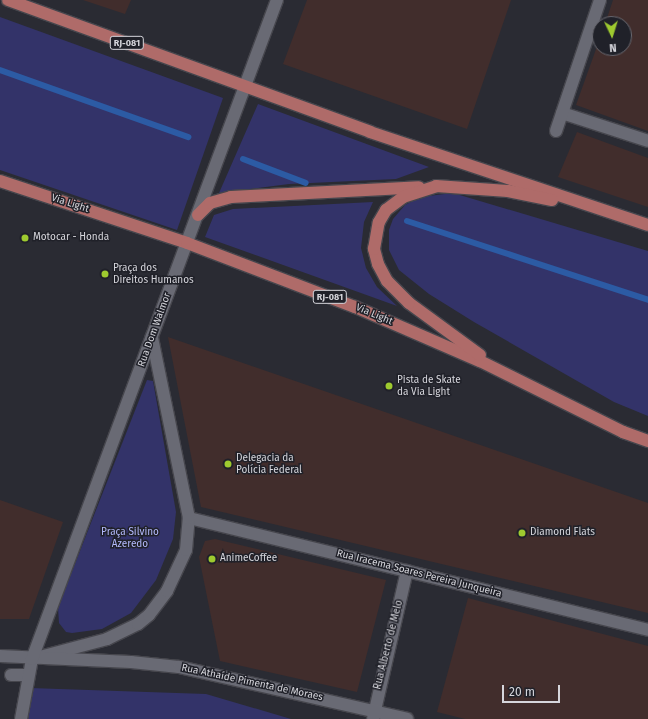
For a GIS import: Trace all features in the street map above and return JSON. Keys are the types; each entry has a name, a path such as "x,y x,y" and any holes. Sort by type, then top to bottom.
{"main road":[{"name":"RJ-081","path":"8,0 370,132 648,225"},
{"name":"Via Light","path":"0,180 187,243 355,307 504,372 623,432 648,441"},
{"path":"198,215 210,203 231,197 436,186 508,191 612,213"},
{"path":"436,186 403,197 386,210 379,222 375,239 378,264 387,281 405,300 504,372"}],"street":[{"name":"Rua Dom Walmor","path":"21,719 32,659 277,0"},
{"path":"556,131 600,0"},
{"path":"562,113 648,141"},
{"path":"32,659 119,635 149,615 167,591 186,550 189,518 152,337"},
{"name":"Rua Iracema Soares Pereira Junqueira","path":"189,518 648,630"},
{"name":"Rua Alberto de Melo","path":"373,714 407,571"},
{"name":"Rua Athaíde Pimenta de Moraes","path":"0,656 32,659 131,662 179,668 373,714 407,719"},
{"path":"11,675 28,675"}],"shaded area":[{"path":"83,0 131,0 125,14"},
{"path":"307,0 511,0 467,129 283,64"},
{"path":"613,0 648,0 648,131 576,105 594,56 632,56 632,16 608,16"},
{"path":"577,132 648,158 648,207 558,177"},
{"path":"168,337 648,503 648,613 201,507"},
{"path":"0,500 63,522 29,619 0,619"},
{"path":"215,539 386,580 357,692 220,661 199,557 205,541"},
{"path":"468,598 648,646 648,719 465,719 437,712"}],"green space":[{"path":"0,17 223,98 177,230 0,170"},
{"path":"258,104 429,167 396,179 289,184 219,193"},
{"path":"453,193 648,251 648,416 614,402 474,322 429,294 399,270 389,250 389,230 393,219 405,205 420,197"},
{"path":"373,202 364,222 361,248 366,268 377,287 397,306 205,237 214,215 233,209"},
{"name":"Praça Silvino Azeredo","path":"147,380 153,381 176,512 173,539 156,580 131,613 102,629 72,633 66,632 59,623 58,607"},
{"path":"30,688 206,694 291,719 25,719"}],"waterway":[{"path":"0,70 188,137"},
{"path":"243,159 306,183"},
{"path":"407,221 648,300"}],"place":[{"name":"Motocar - Honda","path":"25,238"},
{"name":"Praça dos Direitos Humanos","path":"105,274"},
{"name":"Pista de Skate da Via Light","path":"389,386"},
{"name":"Delegacia da Polícia Federal","path":"228,464"},
{"name":"Diamond Flats","path":"522,533"},
{"name":"AnimeCoffee","path":"212,559"}]}
